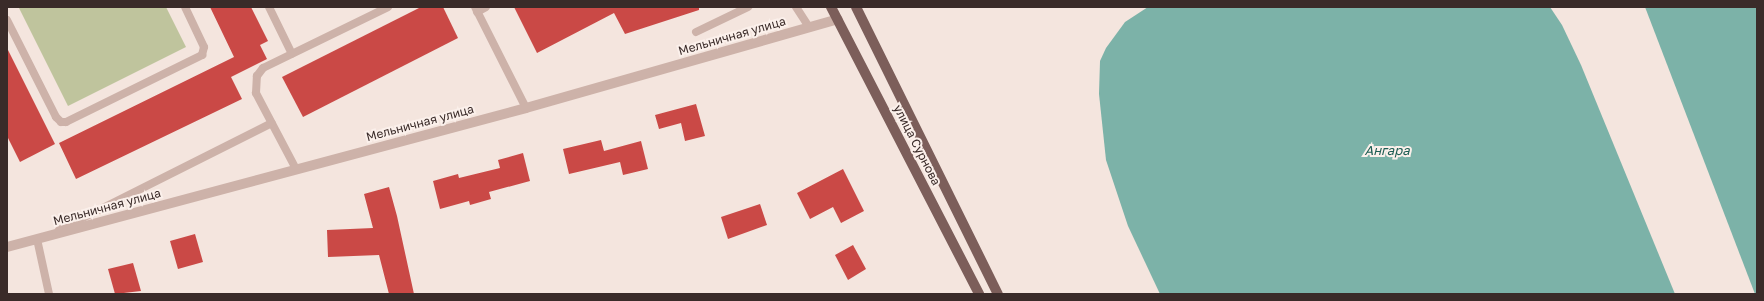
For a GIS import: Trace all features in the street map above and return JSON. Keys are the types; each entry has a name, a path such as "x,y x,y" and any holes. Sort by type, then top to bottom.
{"main road":[{"name":"улица Сурнова","path":"831,7 978,294"},
{"name":"улица Сурнова","path":"856,7 998,294"}],"street":[{"name":"Мельничная улица","path":"7,247 526,108 838,19"}],"lane":[{"path":"7,20 56,117 61,122 66,122 202,55 204,47 185,7"},
{"path":"269,7 292,54"},
{"path":"296,169 256,93 255,82 264,68 388,7"},
{"path":"486,7 476,9 526,108"},
{"path":"696,32 748,7"},
{"path":"796,7 809,27"},
{"path":"48,236 272,123"},
{"path":"37,239 49,294"}],"green space":[{"path":"166,7 186,47 68,106 19,8"}],"water":[{"name":"Ангара","path":"1148,7 1550,7 1562,25 1581,65 1675,294 1160,294 1128,226 1106,160 1099,94 1100,61 1106,48 1125,22"},
{"path":"1645,7 1757,7 1757,294 1755,294"}],"building":[{"path":"210,7 251,7 268,41 260,45 267,59 231,77 242,99 76,179 59,143 234,57"},
{"path":"421,7 443,7 458,38 303,117 282,77"},
{"path":"514,7 699,7 699,10 625,34 614,13 537,53"},
{"path":"7,48 55,144 20,162 7,136"},
{"path":"696,104 705,136 685,141 681,123 659,129 655,115"},
{"path":"601,140 604,151 641,141 648,169 623,175 620,162 569,174 563,149"},
{"path":"523,153 530,181 489,192 491,199 470,205 469,201 440,209 433,181 458,174 459,178 500,168 498,160"},
{"path":"843,169 864,211 841,223 833,207 810,219 797,193"},
{"path":"389,187 414,294 389,294 379,255 328,257 327,230 373,228 364,194"},
{"path":"760,204 767,225 728,239 721,217"},
{"path":"195,234 203,262 178,269 170,241"},
{"path":"853,245 866,269 848,280 835,255"},
{"path":"133,263 141,291 115,294 108,269"}]}
